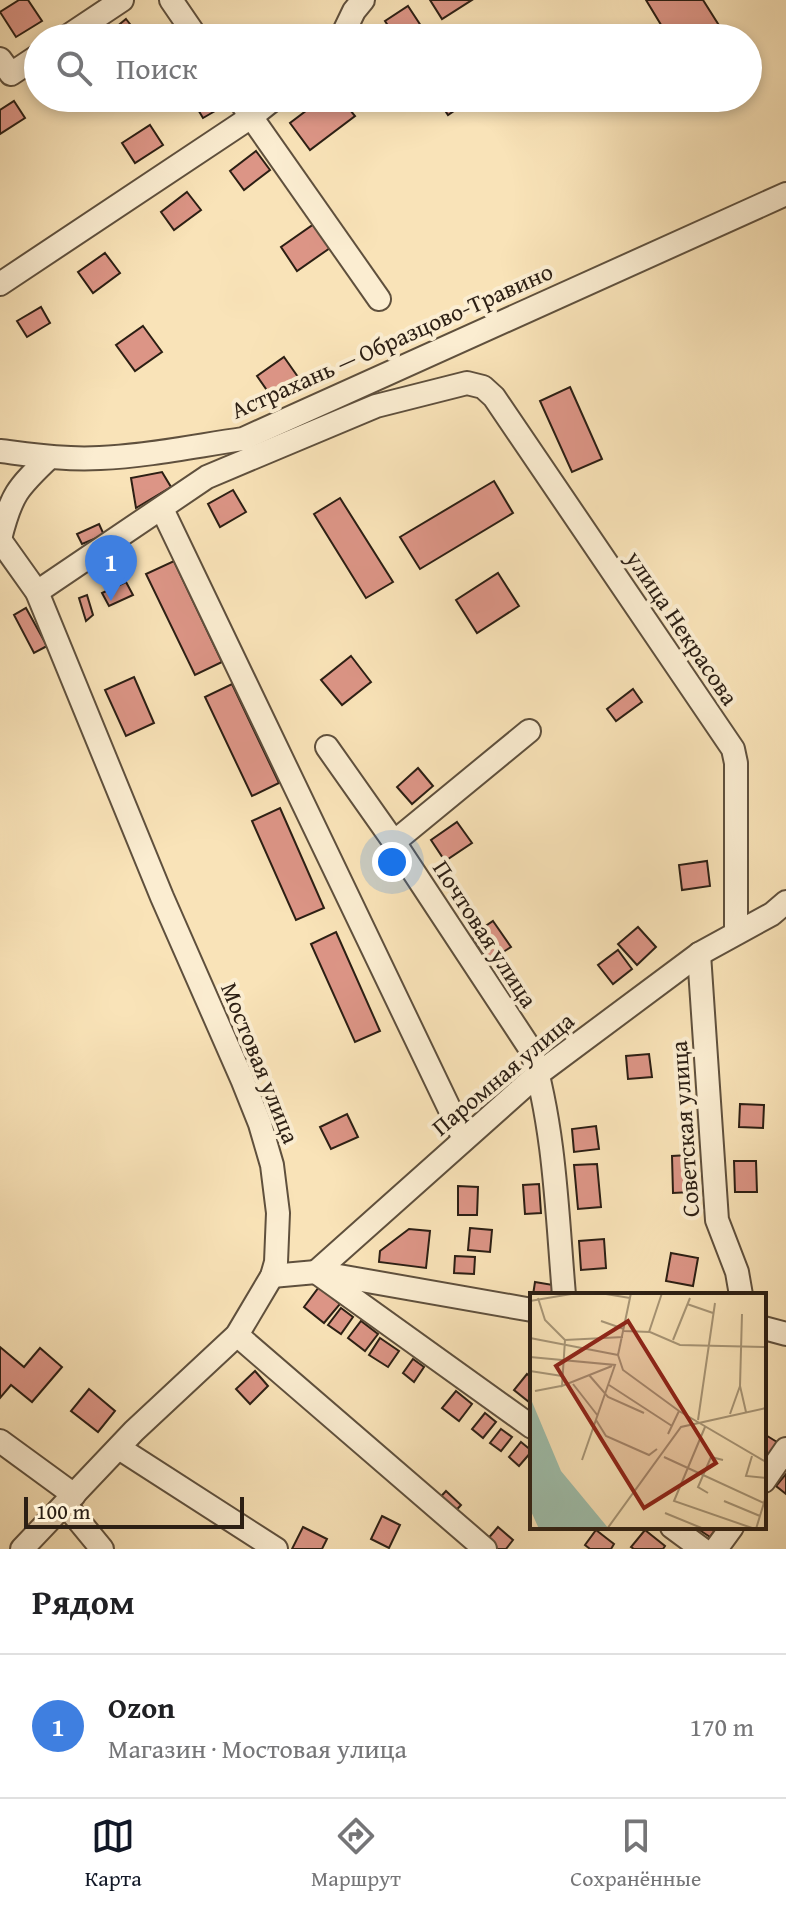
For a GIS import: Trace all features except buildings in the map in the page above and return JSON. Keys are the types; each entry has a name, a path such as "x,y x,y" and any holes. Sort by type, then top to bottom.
{"street":[{"path":"86,24 122,0"},
{"path":"171,0 187,24"},
{"path":"348,24 363,0"},
{"path":"0,59 11,74 24,65"},
{"path":"248,112 379,299"},
{"path":"0,284 257,112"},
{"name":"Астрахань — Образцово-Травино","path":"0,451 50,457 99,458 243,439 786,194"},
{"name":"улица Некрасова","path":"162,509 207,477 376,406 467,383 483,387 494,397 733,749 736,763 736,932"},
{"path":"0,540 9,503 15,492 50,457"},
{"path":"37,592 162,509 464,1139"},
{"name":"Мостовая улица","path":"0,540 37,592 162,897 260,1124 272,1165 278,1213 276,1262 272,1276 237,1335 119,1448 22,1549"},
{"path":"394,842 529,731"},
{"name":"Почтовая улица","path":"327,747 394,842 531,1050 552,1156 564,1293"},
{"name":"Паромная улица","path":"316,1272 538,1074 699,954 772,914 786,902"},
{"name":"Советская улица","path":"699,954 717,1220 737,1272 741,1293"},
{"path":"272,1276 316,1272 530,1310"},
{"path":"316,1272 530,1426"},
{"path":"766,1329 786,1334"},
{"path":"237,1335 485,1549"},
{"path":"0,1441 70,1499 102,1549"},
{"path":"119,1448 276,1549"},
{"path":"766,1478 786,1449"},
{"path":"675,1529 702,1549"},
{"path":"716,1549 731,1529"}],"place":[{"name":"Ozon","path":"111,601"}]}
